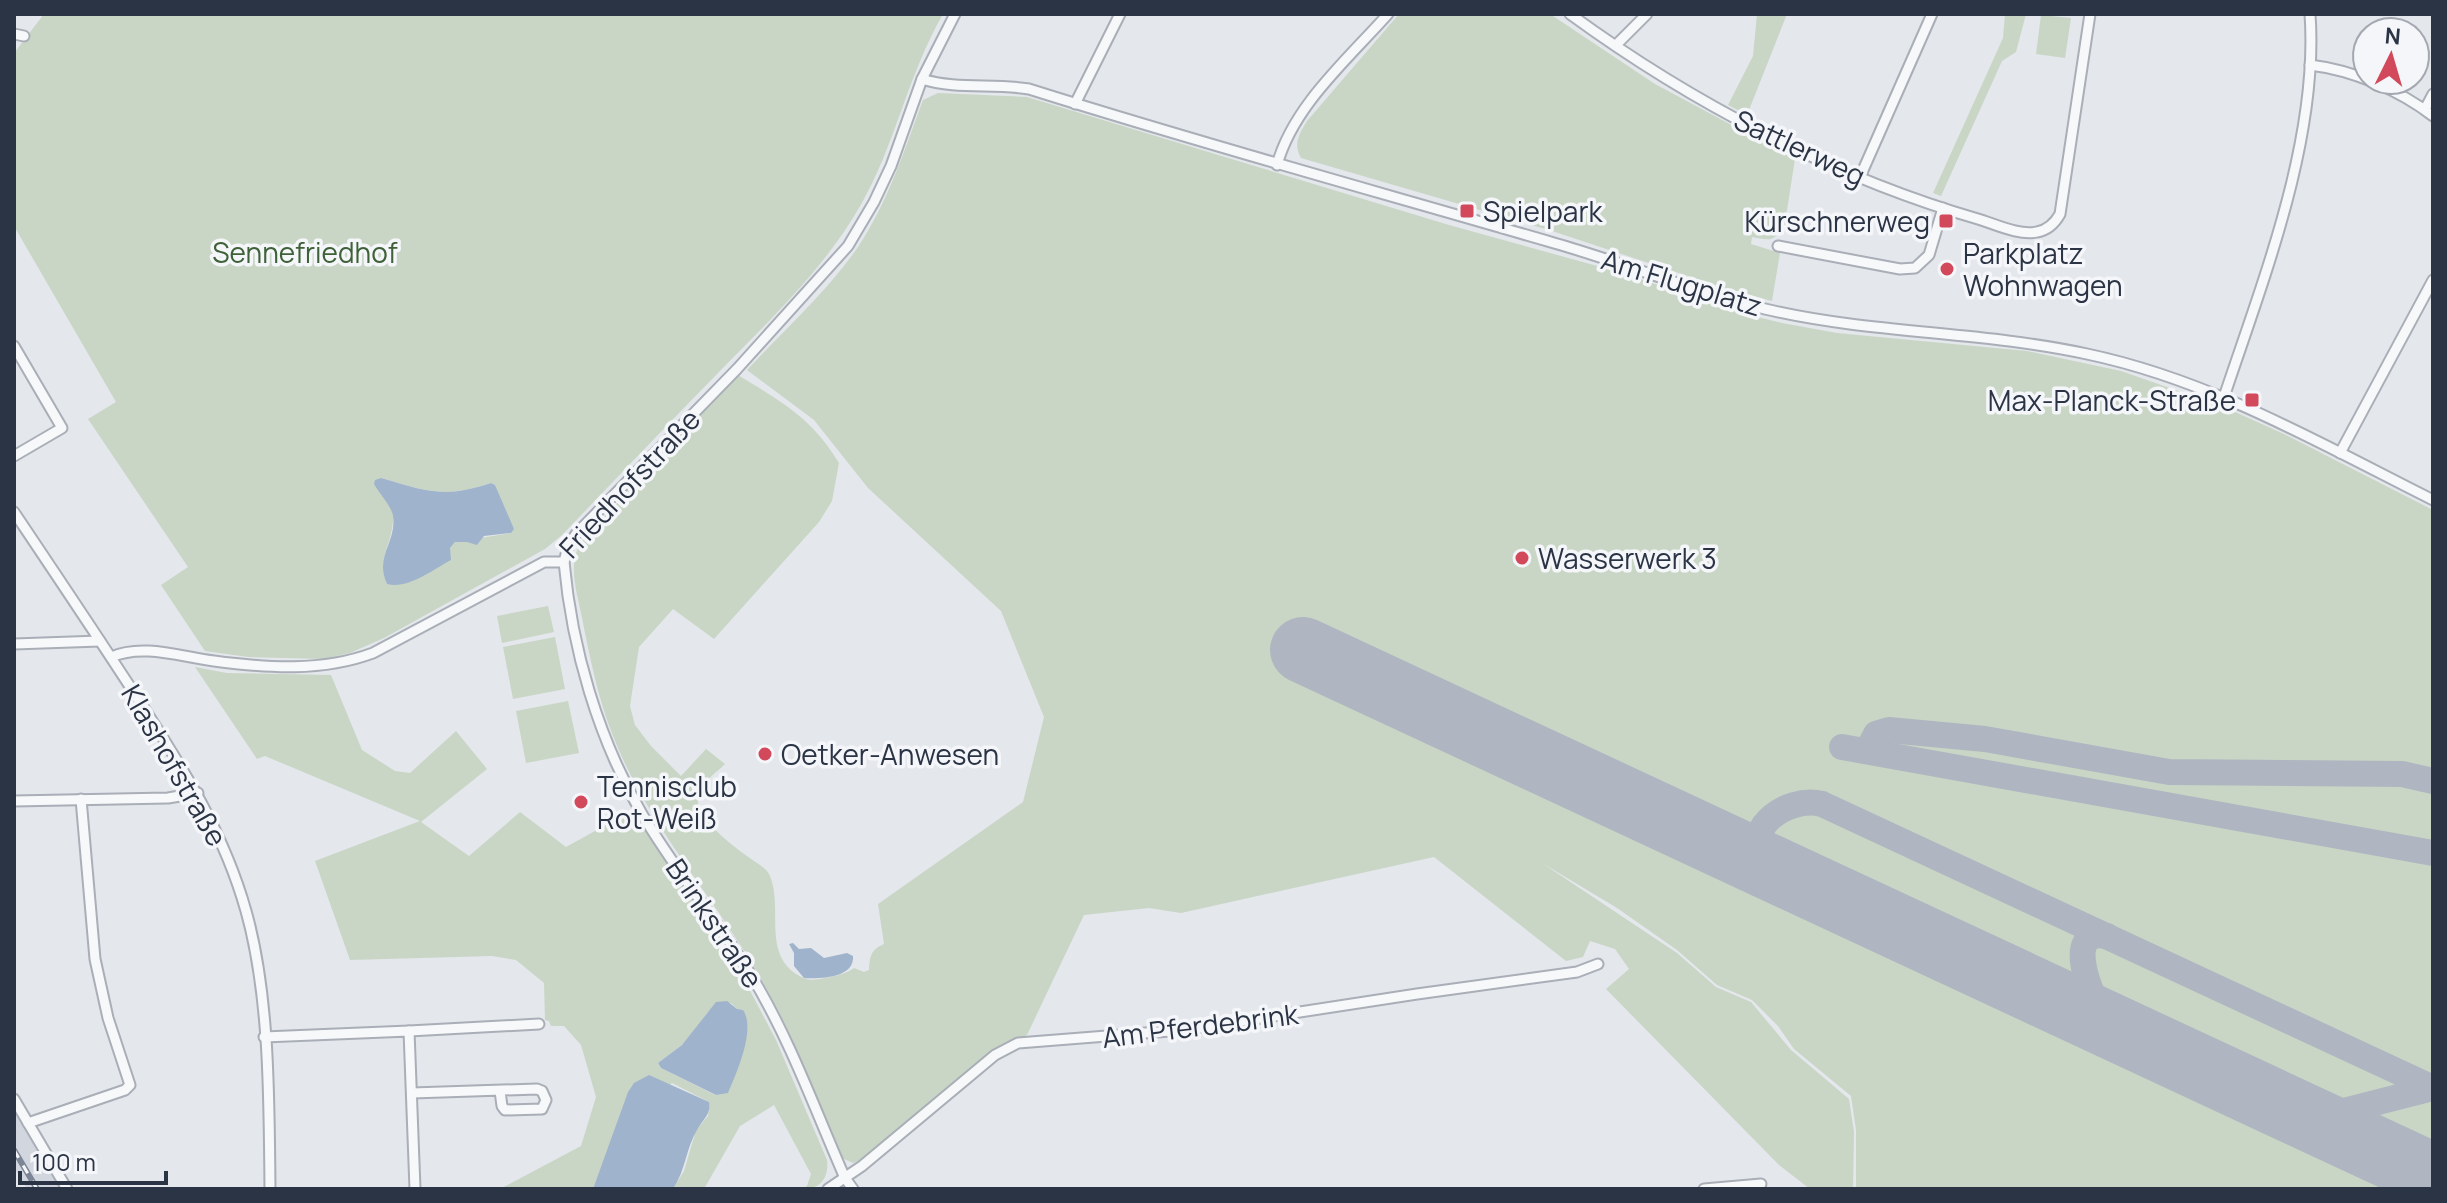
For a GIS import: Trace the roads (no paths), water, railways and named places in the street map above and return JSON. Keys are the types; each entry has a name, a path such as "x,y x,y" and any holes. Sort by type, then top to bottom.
{"street":[{"name":"Friedhofstraße","path":"111,657 134,650 272,666 323,666 355,660 544,562 564,562 576,534 737,369 848,246 891,166 922,79 955,14"},
{"path":"1075,104 1120,14"},
{"path":"1277,165 1285,140 1299,115 1388,14"},
{"name":"Sattlerweg","path":"1570,14 1727,113 1860,177 1943,208 2029,233 2056,222 2061,206 2090,14"},
{"path":"1616,45 1647,14"},
{"path":"1860,177 1932,14"},
{"path":"2224,397 2289,194 2299,149 2310,65 2310,14"},
{"path":"2310,65 2376,84 2429,112 2433,94"},
{"name":"Am Flugplatz","path":"922,79 939,84 1014,86 1277,165 1600,256 1761,308 1843,324 1991,337 2089,354 2140,367 2224,397 2433,500"},
{"path":"1778,246 1900,269 1915,268 1929,255 1943,208"},
{"path":"2340,453 2433,280"},
{"path":"14,346 62,428 14,456"},
{"name":"Klashofstraße","path":"16,518 111,657 198,793 229,860 247,913 259,972 270,1189"},
{"name":"Brinkstraße","path":"564,562 586,683 612,754 643,816 753,978 769,1007 845,1178 853,1189"},
{"path":"14,644 100,641"},
{"path":"14,801 168,798 198,793"},
{"path":"28,1123 125,1090 130,1085 108,1018 95,959 81,799"},
{"name":"Am Pferdebrink","path":"828,1189 995,1055 1018,1043 1183,1030 1569,974 1598,964"},
{"path":"264,1037 539,1024"},
{"path":"409,1031 415,1189"},
{"path":"412,1093 537,1089 542,1091 546,1100 542,1109 537,1111 505,1110 500,1091"},
{"path":"14,1099 67,1189"},
{"path":"1704,1189 1761,1184"}],"water":[{"path":"381,478 410,487 447,492 491,483 495,485 514,529 511,533 484,536 477,545 455,542 450,548 451,560 412,581 387,584 383,565 392,534 393,516 374,484"},
{"path":"793,943 799,949 811,948 824,958 847,953 853,956 852,963 843,973 835,976 804,978 794,966 794,953 789,944"},
{"path":"727,1001 743,1010 746,1039 728,1093 716,1095 661,1068 658,1063 682,1045 716,1002"},
{"path":"649,1075 709,1102 708,1114 693,1137 681,1174 673,1189 593,1189 628,1092 634,1083"}],"railway":[{"path":"14,1150 37,1189"}],"place":[{"name":"Spielpark","path":"1467,211"},
{"name":"Kürschnerweg","path":"1946,221"},
{"name":"Parkplatz Wohnwagen","path":"1947,269"},
{"name":"Max-Planck-Straße","path":"2252,400"},
{"name":"Wasserwerk 3","path":"1522,558"},
{"name":"Oetker-Anwesen","path":"765,754"},
{"name":"Tennisclub Rot-Weiß","path":"581,802"}],"park label":[{"name":"Sennefriedhof","path":"305,252"}]}
